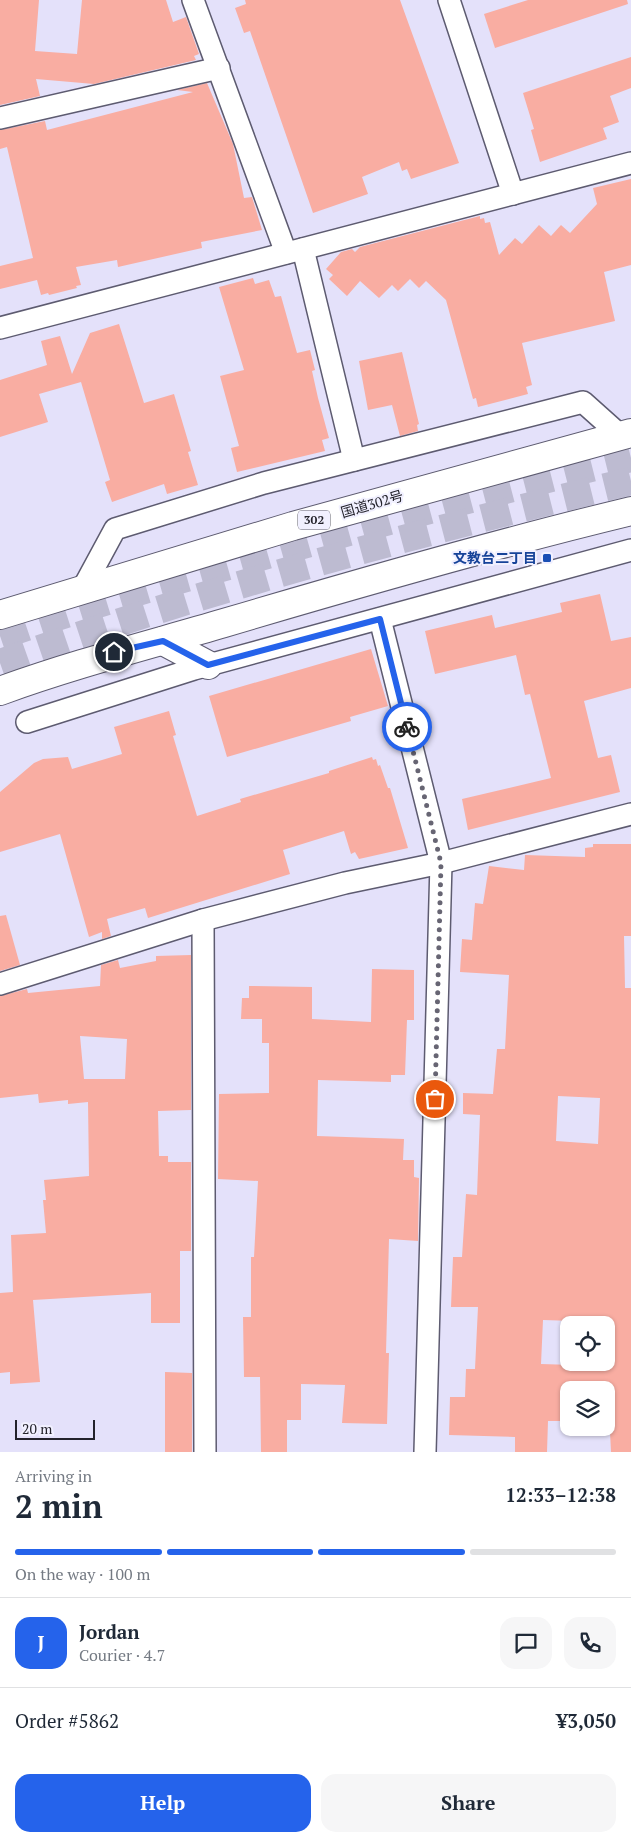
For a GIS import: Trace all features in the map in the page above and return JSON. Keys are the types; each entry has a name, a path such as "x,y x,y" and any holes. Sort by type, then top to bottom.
{"highway":[{"name":"国道302号","path":"0,614 293,526 626,435"},
{"path":"0,690 96,658 163,641 440,559 631,511"},
{"path":"163,641 208,665"}],"street":[{"path":"193,0 218,68 294,251 354,460"},
{"path":"449,0 513,194"},
{"path":"0,118 218,68"},
{"path":"0,328 631,163"},
{"path":"82,590 115,529 264,483 583,402 626,435"},
{"path":"27,722 208,665 631,550"},
{"path":"380,619 441,863 425,1452"},
{"path":"0,984 203,920 346,882 441,863 631,814"},
{"path":"203,920 205,1452"}],"building":[{"path":"0,0 39,0 35,51 77,54 82,0 166,0 173,22 186,17 199,54 194,56 196,60 94,84 36,79 40,96 0,105"},
{"path":"245,0 400,0 459,163 411,179 407,169 402,171 399,162 362,177 368,194 313,213 250,31 244,33 235,8 246,4"},
{"path":"528,0 627,0 628,4 495,48 484,14"},
{"path":"631,57 631,88 610,96 619,122 603,128 607,139 540,162 531,130 534,129 523,93"},
{"path":"207,83 233,144 244,198 252,197 262,230 201,242 202,248 118,267 117,260 76,267 81,285 76,286 77,288 49,295 48,293 41,295 37,280 0,289 0,266 33,258 7,147 0,149 0,130 45,121 47,130 193,92 177,90"},
{"path":"631,179 631,265 604,272 615,321 522,343 532,385 526,387 528,394 478,407 476,398 473,399 446,300 426,281 419,288 410,279 398,291 392,285 379,298 360,281 347,296 329,279 333,275 326,269 341,252 352,249 355,252 360,247 480,216 480,219 484,218 485,223 490,222 499,255 515,238 522,244 539,225 551,236 561,225 570,233 597,204 593,188"},
{"path":"253,278 255,284 269,280 275,297 281,296 297,353 310,350 315,370 312,371 329,438 322,440 325,451 237,472 231,448 239,446 220,376 244,370 219,287"},
{"path":"119,324 144,403 174,394 191,451 188,452 198,485 167,494 164,484 112,502 105,482 110,480 81,382 39,394 48,422 0,437 0,380 47,365 41,341 60,336 72,374 90,333"},
{"path":"402,352 419,424 417,425 418,431 400,436 392,405 368,410 359,361"},
{"path":"600,594 611,641 631,637 631,688 584,701 598,758 611,755 620,792 468,830 462,799 551,778 530,694 525,695 516,655 435,674 425,631 492,615 495,628 562,612 560,603"},
{"path":"371,649 388,706 350,717 351,721 227,757 209,696"},
{"path":"169,711 176,735 173,736 197,816 241,802 240,799 329,773 329,771 372,757 373,760 376,759 378,766 380,765 388,788 390,788 408,848 359,859 355,852 351,854 344,831 283,850 290,874 148,918 145,908 107,919 111,936 102,939 102,932 89,937 60,834 0,852 0,792 34,763 43,759 68,757 72,769 122,754 114,727"},
{"path":"593,844 631,844 631,936 624,936 625,988 631,988 631,1452 611,1452 610,1436 615,1436 615,1381 560,1381 560,1421 548,1421 547,1452 515,1452 515,1437 449,1435 450,1397 465,1397 466,1369 475,1369 478,1307 451,1307 453,1257 462,1257 466,1194 477,1195 480,1115 463,1114 463,1093 493,1094 497,1049 505,1049 509,975 460,972 462,939 472,940 475,903 483,904 489,866 524,870 525,855 585,857 585,848 593,847","holes":["558,1096 600,1098 598,1144 556,1141"]},
{"path":"6,915 20,965 0,971 0,916"},
{"path":"191,955 191,1110 158,1111 159,1156 168,1156 168,1162 191,1162 191,1251 180,1251 180,1323 151,1323 151,1293 33,1300 40,1382 10,1384 10,1372 0,1373 0,1293 13,1292 11,1235 46,1233 43,1200 46,1200 44,1180 89,1176 88,1102 68,1104 68,1100 39,1103 38,1094 0,1098 0,996 27,989 28,993 100,986 101,965 118,960 120,968 156,961 156,956","holes":["80,1036 127,1039 125,1079 84,1079"]},
{"path":"372,969 414,970 414,1020 407,1020 405,1075 391,1075 391,1082 318,1080 317,1136 404,1139 403,1160 414,1160 414,1177 419,1178 418,1241 389,1239 386,1353 389,1353 387,1424 342,1423 345,1385 301,1384 301,1420 287,1420 287,1452 261,1452 260,1377 244,1377 243,1317 251,1317 251,1257 254,1257 258,1181 218,1179 219,1094 269,1093 269,1043 262,1043 262,1019 241,1019 242,998 249,998 249,986 312,987 312,1019 371,1022"},
{"path":"165,1372 192,1373 192,1452 165,1452"}],"tunnel":[{"path":"0,636 121,597 291,548 485,495 631,458"},
{"path":"0,663 156,611 313,564 631,481"}],"way so far":[{"path":"407,727 441,863 435,1099"}],"place":[{"name":"文教台二丁目","path":"547,558"}],"route":[{"path":"114,652 163,641 208,665 380,619 407,727"}]}
